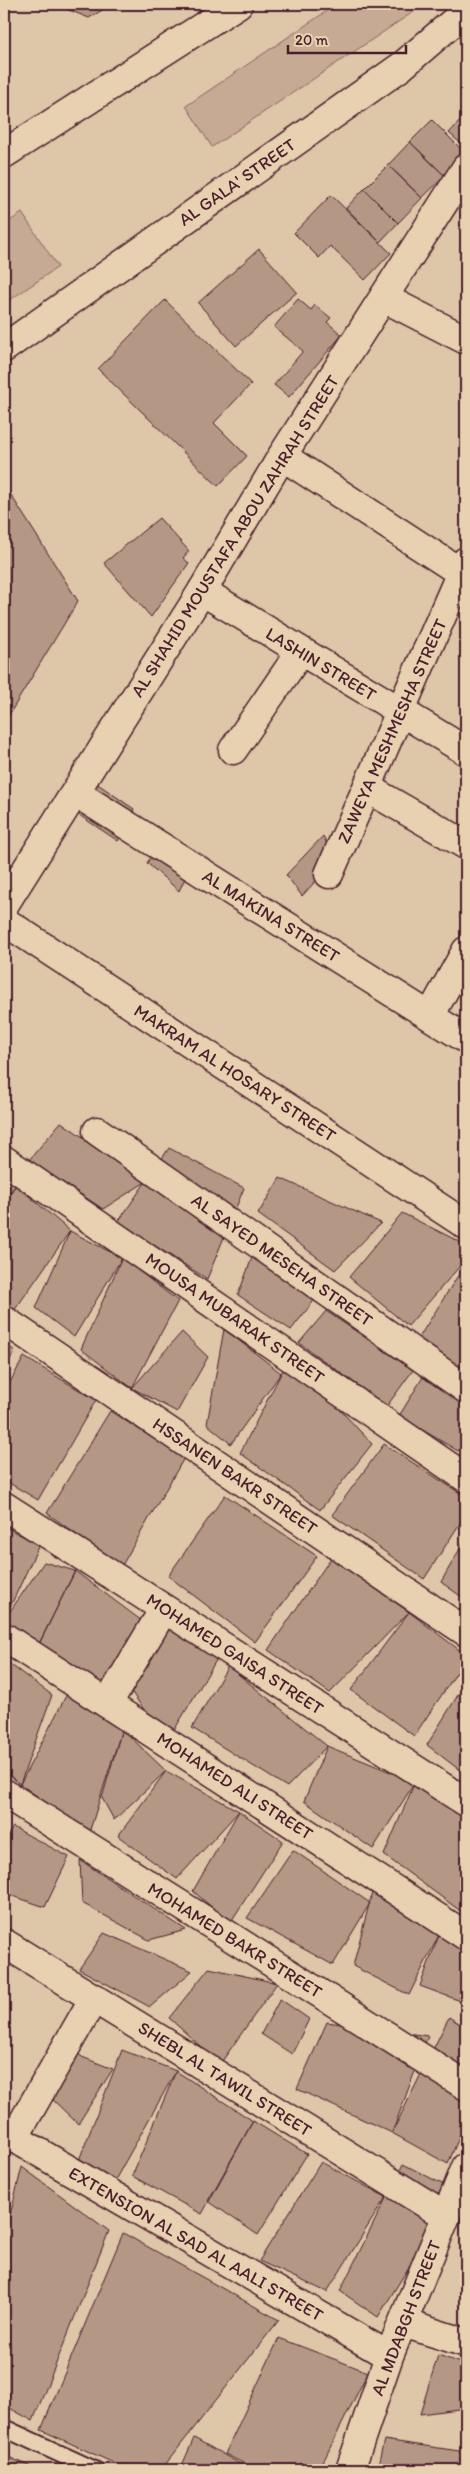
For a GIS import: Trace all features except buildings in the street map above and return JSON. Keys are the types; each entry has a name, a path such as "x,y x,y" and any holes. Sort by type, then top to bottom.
{"street":[{"path":"4,154 238,4"},
{"name":"AL GALA' STREET","path":"4,348 402,66 466,11"},
{"name":"AL SHAHID MOUSTAFA ABOU ZAHRAH STREET","path":"4,904 76,793 202,591 282,456 466,168"},
{"path":"384,298 466,340"},
{"path":"282,456 465,570"},
{"name":"ZAWEYA MESHMESHA STREET","path":"329,874 465,570"},
{"name":"LASHIN STREET","path":"202,591 466,752"},
{"path":"233,750 300,651"},
{"path":"367,788 466,844"},
{"name":"AL MAKINA STREET","path":"76,793 466,1039"},
{"name":"MAKRAM AL HOSARY STREET","path":"4,921 466,1225"},
{"path":"430,1016 466,950"},
{"name":"AL SAYED MESEHA STREET","path":"97,1132 466,1389"},
{"name":"MOUSA MUBARAK STREET","path":"4,1160 466,1478"},
{"name":"HSSANEN BAKR STREET","path":"4,1320 466,1632"},
{"name":"MOHAMED GAISA STREET","path":"4,1506 466,1802"},
{"path":"108,1703 164,1609"},
{"name":"MOHAMED ALI STREET","path":"4,1637 466,1936"},
{"name":"MOHAMED BAKR STREET","path":"4,1793 466,2086"},
{"name":"SHEBL AL TAWIL STREET","path":"4,1943 446,2216"},
{"path":"9,2135 94,1998"},
{"name":"EXTENSION AL SAD AL AALI STREET","path":"9,2135 389,2356"},
{"name":"AL MDABGH STREET","path":"350,2470 389,2356 466,2167"},
{"path":"403,2323 466,2344"}],"lane":[{"path":"4,2428 95,2470"}],"shaded area":[{"path":"337,4 425,4 212,147 186,106"},
{"path":"22,213 58,267 4,304 4,225"}]}
